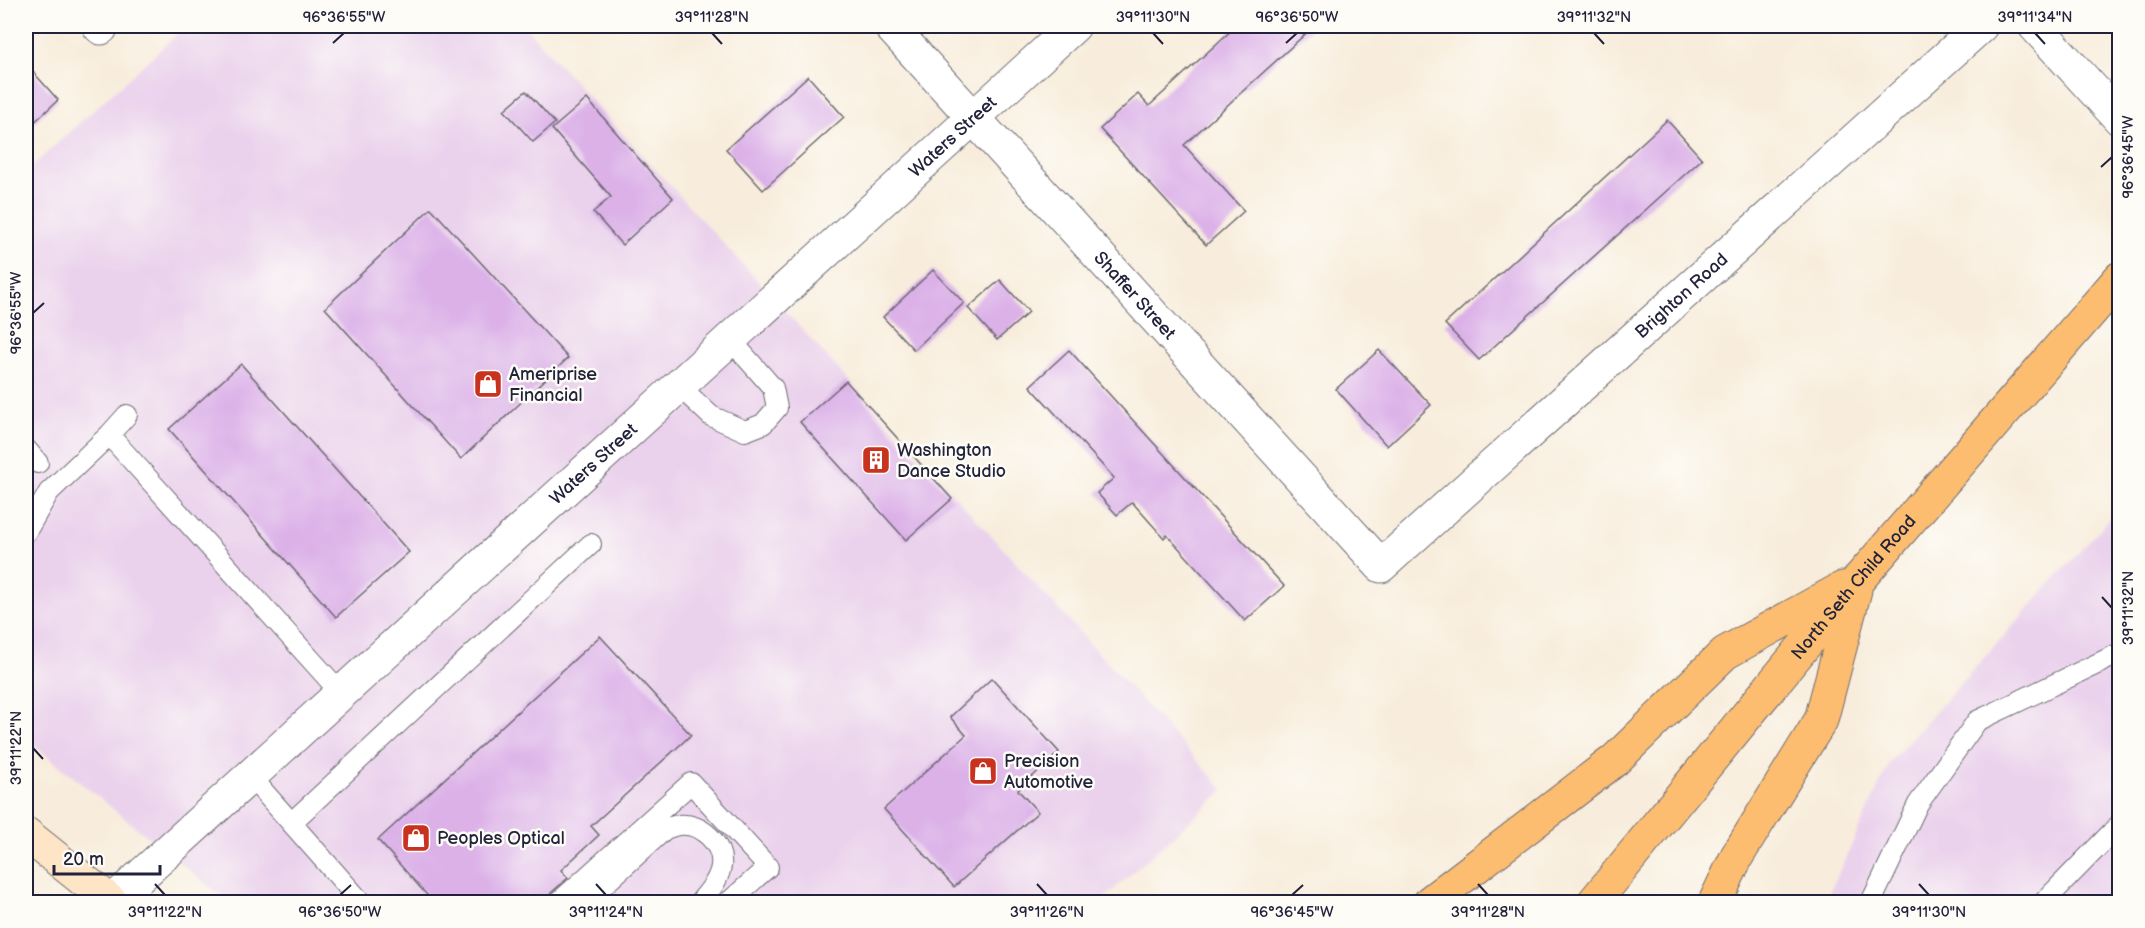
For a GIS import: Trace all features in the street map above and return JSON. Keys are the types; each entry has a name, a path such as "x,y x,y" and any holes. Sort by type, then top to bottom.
{"main road":[{"name":"North Seth Child Road","path":"1594,903 1858,580 2120,278"},
{"path":"1430,903 1615,760 1725,653 1858,580"},
{"path":"1715,903 1737,856 1821,720 1858,580"},
{"path":"26,834 112,903"}],"street":[{"name":"Shaffer Street","path":"890,26 1381,566"},
{"name":"Waters Street","path":"112,903 1074,26"},
{"name":"Brighton Road","path":"1381,566 1981,26"},
{"path":"2035,26 2120,119"}],"lane":[{"path":"679,386 711,416 745,431 763,424 777,408 773,388 730,339"},
{"path":"26,532 49,492 127,415"},
{"path":"109,435 341,693"},
{"path":"291,823 591,544"},
{"path":"1871,903 1918,804 1977,721 2120,653"},
{"path":"250,776 361,903"},
{"path":"559,903 691,783 768,867 729,903"},
{"path":"2044,903 2044,900 2120,824"},
{"path":"585,903 665,830 679,825 696,827 709,836 722,856 721,867 714,884 700,903"}],"path":[{"path":"2114,26 2120,31"}],"shaded area":[{"path":"186,26 524,26 1224,790 1100,902 229,902 26,739 26,172"},
{"path":"2119,508 2119,902 1825,902 1890,762"}],"building":[{"path":"1236,26 1314,26 1184,145 1244,211 1206,245 1100,129 1138,94 1149,106"},
{"path":"26,64 58,100 26,130"},
{"path":"808,76 844,117 763,190 726,149"},
{"path":"526,91 555,123 533,142 504,110"},
{"path":"587,99 673,198 622,245 593,212 611,197 552,129"},
{"path":"1667,120 1702,159 1479,360 1445,324"},
{"path":"431,208 568,358 461,459 325,308"},
{"path":"933,270 964,303 914,350 883,317"},
{"path":"1000,280 1029,312 997,340 968,308"},
{"path":"1069,350 1284,586 1245,621 1167,535 1164,538 1132,502 1117,515 1097,493 1114,478 1030,386"},
{"path":"1379,350 1431,405 1387,446 1336,389"},
{"path":"241,364 409,552 336,617 169,429"},
{"name":"Washington Dance Studio","path":"846,381 952,499 906,540 800,422"},
{"path":"600,636 691,735 591,826 599,835 561,870 568,878 551,893 547,903 434,903 378,840"},
{"name":"Precision Automotive","path":"992,678 1059,752 1018,790 1038,812 954,887 884,809 966,735 950,717"}],"place":[{"name":"Ameriprise Financial","path":"488,384"},
{"name":"Washington Dance Studio","path":"876,460"},
{"name":"Precision Automotive","path":"983,771"},
{"name":"Peoples Optical","path":"416,838"}]}
